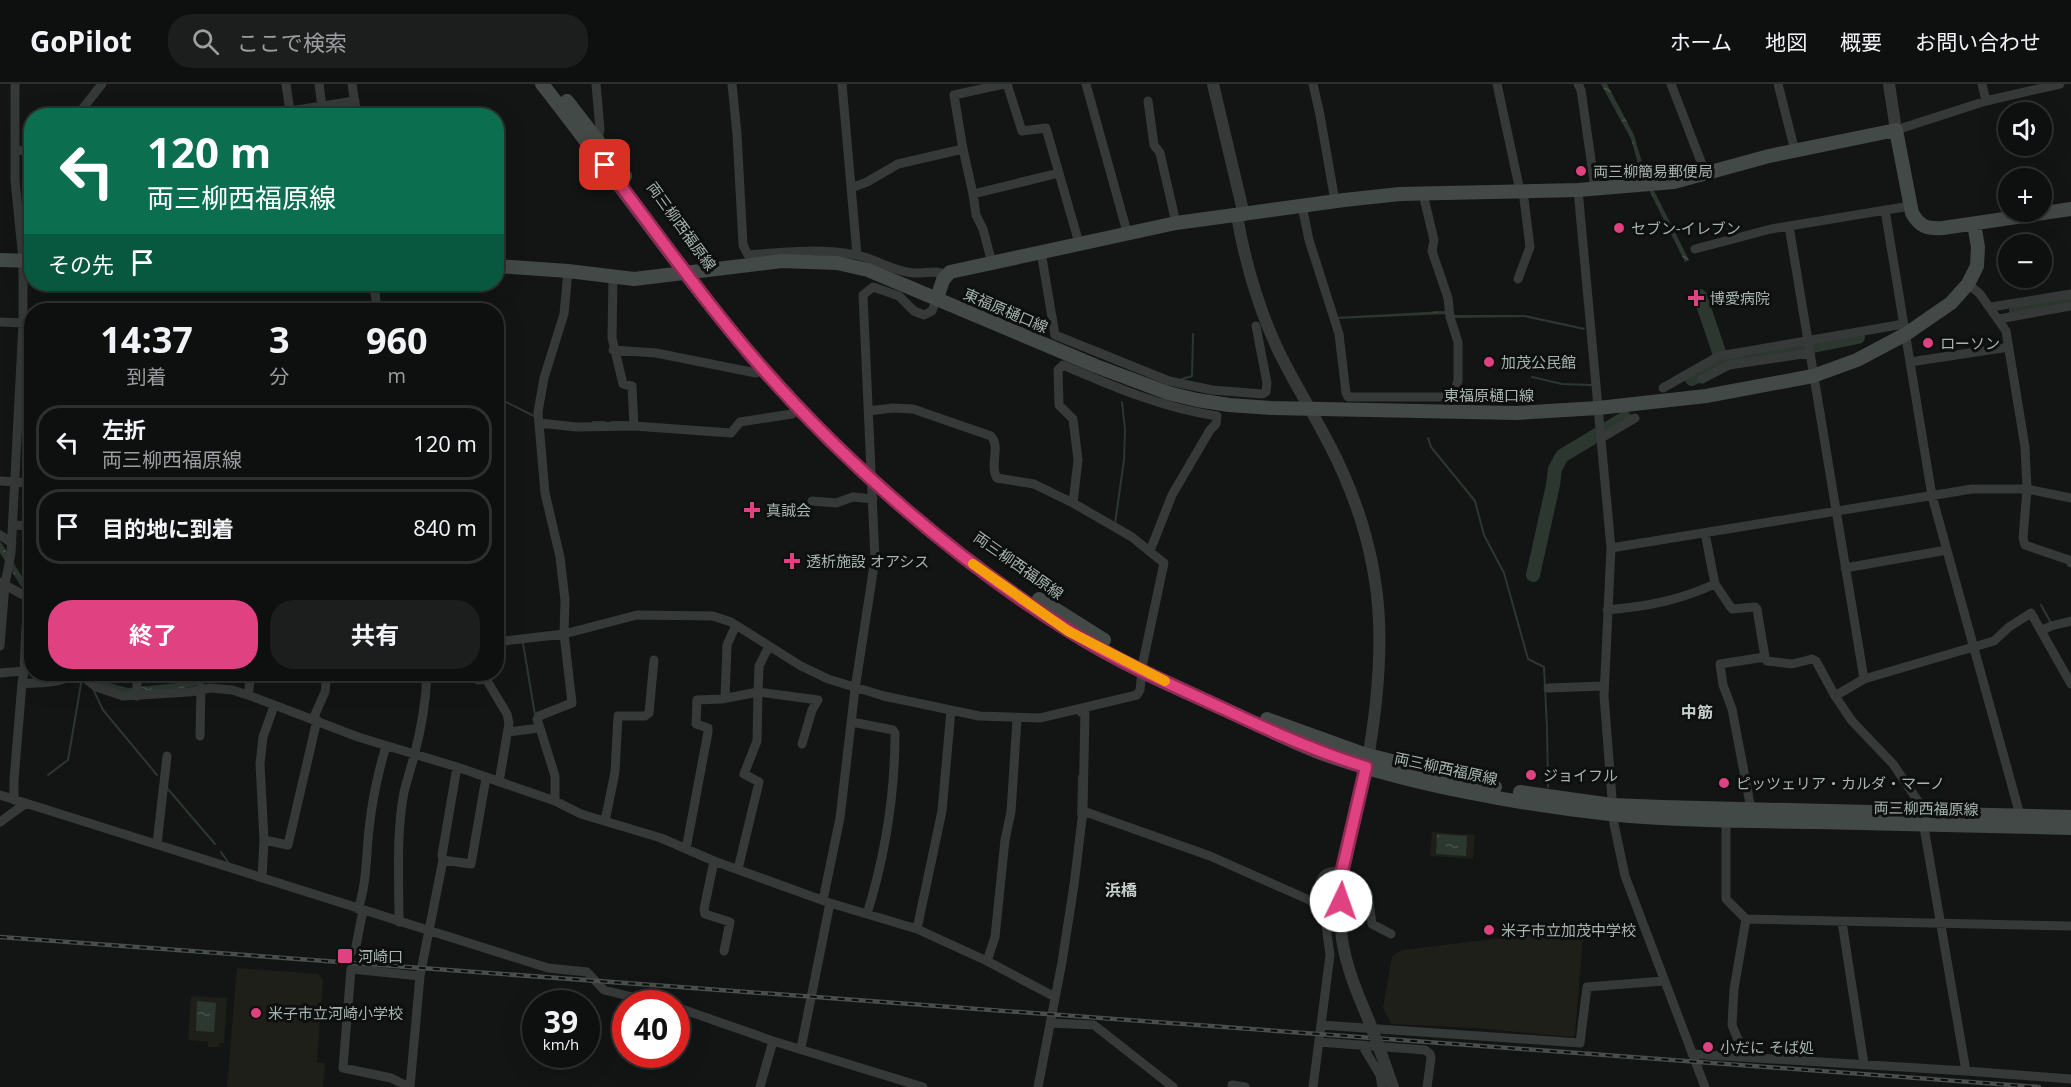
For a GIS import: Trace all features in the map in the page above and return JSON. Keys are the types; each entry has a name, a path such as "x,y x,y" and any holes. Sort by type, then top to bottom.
{"main road":[{"name":"両三柳西福原線","path":"542,84 762,369 799,408 872,473"},
{"name":"両三柳西福原線","path":"552,84 598,139 690,273 900,505 962,555 1068,631 1323,753 1367,761 1436,785 1538,804 1726,821 1924,819 2020,815 2071,817"},
{"name":"東福原樋口線","path":"946,275 1127,232 1335,201 1400,194 1578,190 1674,182 1705,172 1896,130"},
{"path":"1896,130 1911,213 1924,227 1943,228 2071,209"},
{"name":"東福原樋口線","path":"504,267 634,279 782,261 826,262 868,270 1146,386 1197,400 1229,405 1310,409 1426,404 1516,413 1599,408 1706,396 1813,376 1857,360 1951,303 1968,284 1977,266 1978,247 1974,224"},
{"path":"0,260 24,261"},
{"path":"938,298 946,275"},
{"name":"両三柳西福原線","path":"1613,809 1751,809 2071,828"}],"street":[{"path":"15,84 15,180 24,241"},
{"path":"83,108 102,84"},
{"path":"286,84 290,108"},
{"path":"319,84 322,107 355,101"},
{"path":"352,84 356,108"},
{"path":"596,84 600,129 598,139"},
{"path":"732,84 739,155 743,245 748,255 801,250 857,255 912,274 941,272 946,275"},
{"path":"842,84 857,255"},
{"path":"992,263 983,229 976,215 954,95 1006,84 1022,131 1046,128 1079,243"},
{"path":"1086,84 1127,232"},
{"path":"1213,84 1260,306 1279,351 1339,464 1356,503 1374,576 1379,640 1367,761 1342,871 1342,940 1358,994 1393,1087"},
{"path":"1313,84 1335,201"},
{"path":"1497,84 1521,191 1530,247 1518,279"},
{"path":"1578,84 1583,102 1595,188"},
{"path":"1671,84 1705,172"},
{"path":"1778,84 1795,151"},
{"path":"1888,84 1896,130 1986,101 2060,84"},
{"path":"1982,84 1986,101"},
{"path":"1148,101 1154,145 1160,153 1176,223"},
{"path":"851,188 867,182 898,164 963,149"},
{"path":"15,150 24,151"},
{"path":"973,194 1059,173"},
{"path":"1578,190 1611,548 1604,686 1609,779 1613,809 1625,876 1705,1087"},
{"path":"1302,206 1309,240 1339,334 1348,397 1426,404 1454,395 1458,381 1460,356 1458,338 1450,317 1448,298 1432,251 1434,240 1423,194"},
{"path":"1695,249 1746,234 1910,206"},
{"path":"1885,210 1932,495 2020,815"},
{"path":"1788,226 1864,679"},
{"path":"1041,252 1055,335 1192,412 1217,416 1216,424 1202,442 1172,495 1150,551"},
{"path":"555,801 555,776 537,719 539,716 572,703 564,634 565,600 560,557 545,493 538,412 544,378 564,314 568,271"},
{"path":"613,277 613,350 623,384 632,386 634,426"},
{"path":"1968,284 1980,294 2006,331 2025,447 2027,489 2023,538 2025,545 2069,560 2071,563"},
{"path":"801,1048 840,818 855,689 875,559 863,295 873,287 899,296 914,310 924,315 932,311 938,298"},
{"path":"1991,308 2071,294"},
{"path":"1999,319 2071,306"},
{"path":"0,646 2,583 12,543 24,308"},
{"path":"0,322 23,323"},
{"path":"1073,503 1078,460 1073,419 1059,405 1058,370 1063,365 1146,386 1169,381 1212,390 1262,394 1267,388 1256,326"},
{"path":"1702,379 1729,365 1808,347 1905,329"},
{"path":"1663,388 1719,356 1808,347"},
{"path":"1910,362 2009,347"},
{"path":"613,350 656,353 756,374 762,369"},
{"path":"539,423 577,427 634,426 732,430 741,422 792,414 799,408"},
{"path":"504,641 564,634 646,615 713,616 731,622 801,666 828,679 855,689 979,716 1040,718 1137,695 1140,690 1164,563 1132,537 1073,503 1034,484 997,478 994,471 995,442 991,436 913,409 893,408 868,411"},
{"path":"1600,434 1635,418"},
{"path":"0,481 24,483"},
{"path":"1611,548 1972,489 2027,489 2071,498"},
{"path":"812,501 837,503 853,497 873,499"},
{"path":"13,525 24,526"},
{"path":"1704,533 1715,584 1732,609 1755,607 1757,609 1767,661 1792,664 1812,659 1816,661 1852,721 1893,764 1920,804 1966,1071"},
{"path":"0,535 12,543"},
{"path":"1845,568 1947,549"},
{"path":"2,583 24,595"},
{"path":"1607,610 1656,604 1687,597 1715,584"},
{"path":"1835,696 1864,679 1994,641 2009,627 2031,613 2071,684"},
{"path":"2041,632 2051,626 2071,621"},
{"path":"724,698 727,645 736,625"},
{"path":"738,869 759,782 744,774 757,741 759,666 769,646"},
{"path":"1751,809 1732,709 1723,686 1720,664 1765,657"},
{"path":"605,821 615,772 618,716 645,716 649,712 654,660"},
{"path":"0,673 24,671 14,800"},
{"path":"22,683 60,681"},
{"path":"87,681 109,693 123,696 189,692 201,688 220,688 248,695 358,738 457,767 555,801 581,814 660,838 714,861 827,901 917,929 987,961 1017,979 1055,997"},
{"path":"137,681 137,696"},
{"path":"248,695 250,681"},
{"path":"264,840 288,845 315,720 325,692 326,681"},
{"path":"399,922 398,853 402,811 415,753 427,681"},
{"path":"487,681 507,714 509,723 499,782"},
{"path":"1548,688 1604,686"},
{"path":"200,736 201,688"},
{"path":"686,849 708,732 708,728 696,724 697,700 758,692 818,700 812,710 802,744"},
{"path":"262,878 264,840 260,764 263,737 274,706"},
{"path":"1038,1087 1074,885 1083,811 1085,711 1081,712 1080,709"},
{"path":"917,929 942,811 951,710"},
{"path":"987,961 995,937 1005,840 1011,812 1017,719"},
{"path":"852,722 893,730 895,733 890,808 878,878 867,914"},
{"path":"508,732 540,728"},
{"path":"355,951 366,876 369,826 376,783 386,746"},
{"path":"157,844 167,756"},
{"path":"420,976 351,969 343,1068 391,1078 410,1087 420,976 443,860 457,767"},
{"path":"443,860 471,864 486,778"},
{"path":"0,795 428,932 548,968 587,972 604,990 612,992"},
{"path":"0,822 26,803"},
{"path":"1083,811 1210,856 1324,907"},
{"path":"1726,821 1726,898 1746,919 2071,926"},
{"path":"714,861 704,909 705,914 710,917 730,922 724,951"},
{"path":"1313,1087 1330,955 1320,882 1322,876 1326,872 1342,871 1359,884 1368,894 1372,924 1391,934"},
{"path":"1745,1057 1732,1025 1734,989 1746,919"},
{"path":"1842,922 1864,1065"},
{"path":"1321,1025 1580,1042 1587,987 1663,981"},
{"path":"690,1012 773,1041 923,1087"},
{"path":"1050,1023 1094,1025 1173,1087"},
{"path":"760,1087 773,1041"},
{"path":"1319,1042 1423,1049 1431,1058 1427,1087"},
{"path":"1362,1045 1380,1075 1382,1087"},
{"path":"1692,1054 2071,1079"},
{"path":"1232,1085 1245,1087"}],"shaded area":[{"path":"1432,832 1475,835 1473,859 1430,856"},
{"path":"1536,934 1583,938 1573,1037 1475,1028 1391,1024 1383,1008 1392,956 1402,950"},
{"path":"237,968 318,974 323,980 317,1062 325,1063 323,1087 227,1087"},
{"path":"191,996 227,998 224,1043 219,1043 219,1047 208,1047 208,1042 188,1040"}],"water":[{"path":"1601,84 1607,84 1634,135 1645,173 1689,260 1685,262 1641,174 1631,139"},
{"path":"1445,311 1446,314 1337,319 1336,317"},
{"path":"1454,315 1525,315 1585,328 1584,330 1524,317 1453,318"},
{"path":"0,541 24,580 24,591 0,553"},
{"path":"93,681 106,681 128,688 213,681 170,691 134,694 118,692"},
{"path":"1437,834 1467,836 1466,856 1436,854"},
{"path":"197,1001 216,1003 214,1032 196,1031"}],"waterway":[{"path":"1700,296 1722,361"},
{"path":"2016,310 2071,301"},
{"path":"1182,379 1192,376 1193,334"},
{"path":"1692,379 1722,361 1858,337"},
{"path":"1532,377 1562,384 1591,385"},
{"path":"504,401 534,416"},
{"path":"1115,524 1124,460 1125,430 1122,402"},
{"path":"1533,575 1555,469 1562,456 1625,418"},
{"path":"593,422 605,422"},
{"path":"611,422 628,422"},
{"path":"1428,438 1431,447 1475,501 1484,535 1504,573 1528,659 1544,667 1548,787"},
{"path":"2041,605 2051,623"},
{"path":"523,643 535,715"},
{"path":"48,775 68,760 81,681"},
{"path":"94,691 103,710 157,775"},
{"path":"1078,815 1079,776"},
{"path":"167,788 215,844"},
{"path":"221,852 228,862"}],"railway":[{"path":"0,937 2039,1087"}],"slow traffic":[{"path":"973,564 1068,631 1165,681"}],"place":[{"name":"両三柳簡易郵便局","path":"1581,171"},
{"name":"セブン-イレブン","path":"1619,228"},
{"name":"博愛病院","path":"1696,298"},
{"name":"ローソン","path":"1928,343"},
{"name":"加茂公民館","path":"1489,362"},
{"name":"真誠会","path":"752,510"},
{"name":"透析施設 オアシス","path":"792,561"},
{"name":"ジョイフル","path":"1531,775"},
{"name":"ピッツェリア・カルダ・マーノ","path":"1724,783"},
{"name":"米子市立加茂中学校","path":"1489,930"},
{"name":"河崎口","path":"345,956"},
{"name":"米子市立河崎小学校","path":"256,1013"},
{"name":"小だに そば処","path":"1708,1047"}],"district":[{"name":"中筋","path":"1697,712"},
{"name":"浜橋","path":"1121,890"}],"route":[{"path":"605,165 685,274 739,342 777,385 839,449 900,505 970,562 1068,631 1143,671 1200,699 1323,753 1366,767 1342,871 1341,901"}]}
